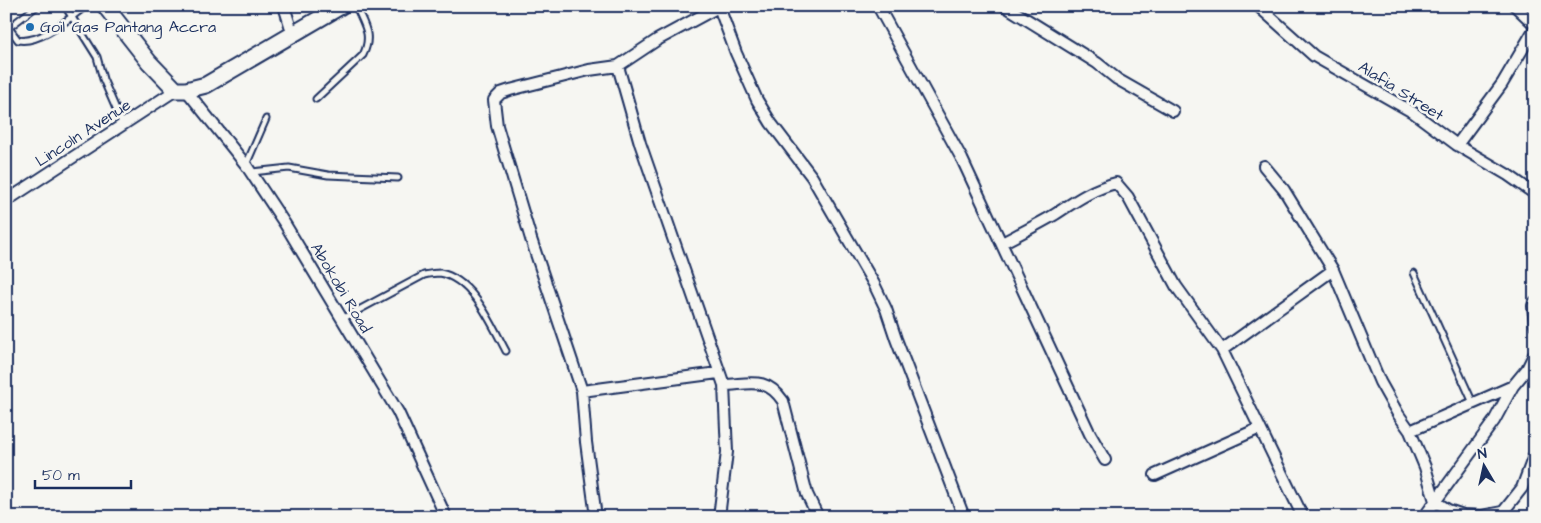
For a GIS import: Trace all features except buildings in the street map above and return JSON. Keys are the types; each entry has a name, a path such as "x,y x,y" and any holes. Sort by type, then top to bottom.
{"street":[{"path":"106,6 149,62 181,90 206,85 341,6"},
{"path":"284,6 293,35"},
{"path":"596,517 586,442 582,391 497,126 494,100 501,93 510,90 590,70 618,66 657,40 719,6 757,100 771,123 812,177 874,284 886,309 964,517"},
{"path":"878,6 962,159 1090,434 1105,460"},
{"path":"1005,6 1097,62 1116,79 1173,111"},
{"name":"Alafia Street","path":"1258,6 1314,56 1414,113 1457,146 1508,175 1535,194"},
{"path":"1457,146 1502,84 1535,27 1515,6"},
{"path":"618,66 640,143 718,373 724,385 727,452 719,517"},
{"name":"Lincoln Avenue","path":"8,197 181,90"},
{"name":"Abokobi Road","path":"181,90 248,169 342,319 398,412 446,517"},
{"path":"1264,166 1284,190 1333,270 1380,382 1410,431 1435,501 1448,510 1463,515 1504,514 1522,488 1535,453"},
{"path":"1002,243 1052,216 1079,198 1116,183 1131,202 1176,286 1222,350 1303,517"},
{"path":"1222,350 1333,270"},
{"path":"1535,302 1535,324"},
{"path":"1410,431 1513,386 1531,371 1535,353"},
{"path":"582,391 718,373"},
{"path":"724,385 764,384 778,394 783,401 807,494 818,517"},
{"path":"1424,517 1494,421 1513,386"},
{"path":"1155,475 1260,428"}],"lane":[{"path":"37,6 8,28 18,40 36,39 86,6"},
{"path":"65,6 97,57 103,79 123,125"},
{"path":"316,99 363,55 368,46 369,38 366,28 356,6"},
{"path":"266,119 248,169 289,168 328,174 398,178"},
{"path":"342,319 424,275 439,273 449,276 468,289 484,310 506,351"},
{"path":"1414,273 1473,403"}],"place":[{"name":"Goil Gas Pantang Accra","path":"30,27"}]}
